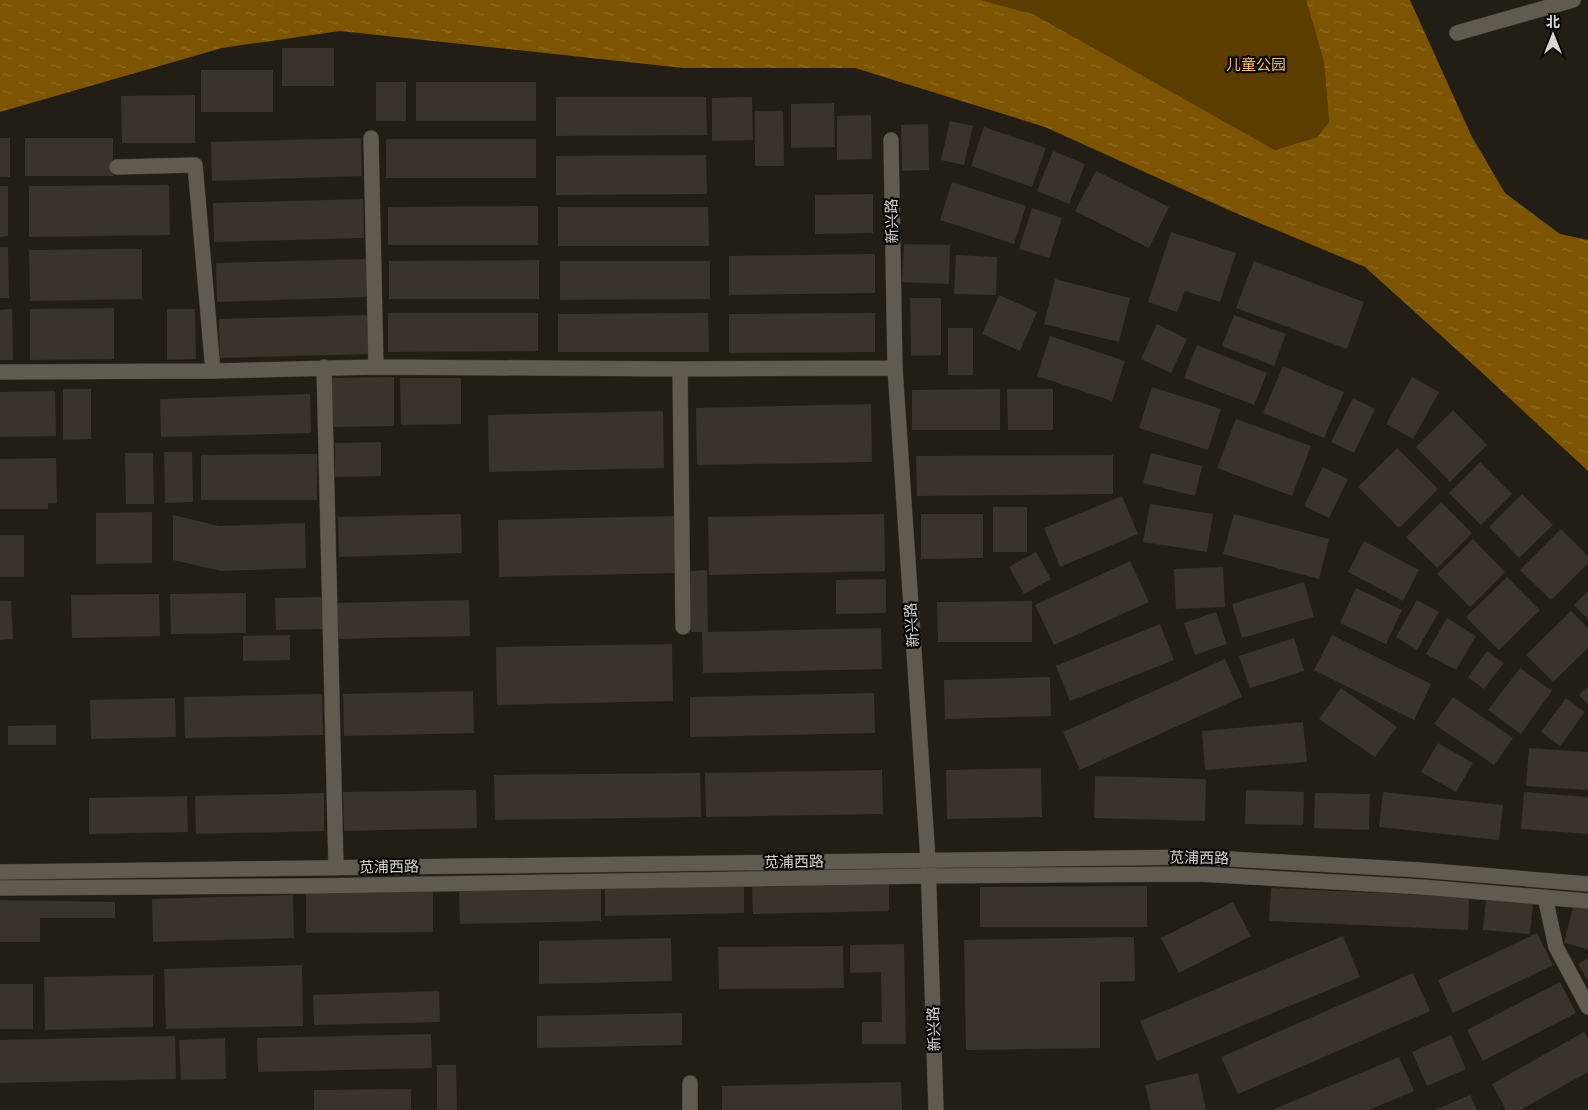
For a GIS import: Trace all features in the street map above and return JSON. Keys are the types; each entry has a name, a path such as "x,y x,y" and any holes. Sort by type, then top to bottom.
{"street":[{"path":"1456,33 1573,0"},
{"path":"371,138 376,367"},
{"name":"新兴路","path":"891,140 895,368 928,860 936,1110"},
{"path":"117,167 195,165 213,371"},
{"path":"324,367 336,868"},
{"path":"0,372 213,371 324,367 895,368"},
{"path":"680,369 683,627"},
{"name":"苋浦西路","path":"0,872 1196,857 1420,870 1588,884"},
{"name":"苋浦西路","path":"0,888 1198,874 1422,887 1588,901"},
{"path":"1545,897 1556,947 1588,1007"},
{"path":"690,1082 690,1110"}],"green space":[{"name":"儿童公园","path":"981,0 1306,0 1324,62 1329,122 1317,137 1275,150 1033,14"}],"water":[{"path":"0,0 981,0 1033,14 1275,150 1317,137 1329,122 1324,62 1306,0 1410,0 1472,137 1505,193 1560,234 1588,240 1588,471 1365,267 1231,211 1045,127 855,68 683,68 340,31 222,48 0,112"}],"building":[{"path":"282,48 334,48 334,86 282,86"},
{"path":"201,70 273,70 273,112 201,112"},
{"path":"376,82 406,82 406,121 376,121"},
{"path":"416,82 536,82 536,121 416,121"},
{"path":"195,95 195,143 122,143 121,96"},
{"path":"556,97 706,97 707,135 556,136"},
{"path":"752,97 753,140 712,141 712,98"},
{"path":"834,103 835,147 791,148 791,104"},
{"path":"755,111 783,111 784,166 755,166"},
{"path":"871,115 872,159 837,160 837,116"},
{"path":"950,121 973,126 964,165 941,160"},
{"path":"928,124 929,170 902,171 901,125"},
{"path":"984,127 1046,148 1032,187 971,166"},
{"path":"0,138 10,138 10,177 0,177"},
{"path":"25,138 113,138 113,176 25,176"},
{"path":"361,138 362,176 212,181 211,142"},
{"path":"386,139 536,139 536,178 386,178"},
{"path":"1053,151 1085,164 1069,204 1037,191"},
{"path":"706,155 707,194 556,195 556,156"},
{"path":"1096,171 1169,207 1149,248 1075,211"},
{"path":"952,182 1026,206 1014,244 940,220"},
{"path":"169,185 170,235 29,237 29,186"},
{"path":"0,186 8,186 8,236 0,237"},
{"path":"873,194 873,233 815,234 815,195"},
{"path":"363,199 364,238 214,242 213,203"},
{"path":"538,206 538,245 388,245 388,207"},
{"path":"558,207 708,207 709,246 558,246"},
{"path":"1032,208 1062,218 1049,258 1019,249"},
{"path":"1171,232 1236,253 1220,302 1185,291 1177,312 1148,302"},
{"path":"904,244 950,245 949,284 902,282"},
{"path":"0,247 8,247 9,298 0,298"},
{"path":"142,249 142,299 30,301 29,250"},
{"path":"875,254 875,293 729,295 729,256"},
{"path":"956,255 997,257 996,295 954,294"},
{"path":"366,259 367,297 217,302 216,263"},
{"path":"539,260 539,299 389,299 389,261"},
{"path":"560,261 710,261 710,299 560,300"},
{"path":"1254,261 1364,302 1347,349 1236,308"},
{"path":"1055,279 1130,298 1119,342 1044,324"},
{"path":"999,295 1037,312 1020,351 982,334"},
{"path":"910,298 941,298 941,355 911,356"},
{"path":"114,308 114,359 30,360 30,309"},
{"path":"12,309 13,360 0,360 0,310"},
{"path":"167,309 195,309 196,359 167,360"},
{"path":"388,313 538,313 538,351 388,352"},
{"path":"708,313 709,352 558,352 558,314"},
{"path":"875,313 875,352 729,353 729,314"},
{"path":"369,315 370,354 220,358 219,319"},
{"path":"1234,315 1286,334 1274,366 1222,346"},
{"path":"1157,324 1187,339 1171,373 1141,359"},
{"path":"948,328 973,328 973,375 948,375"},
{"path":"1050,336 1125,361 1112,401 1037,376"},
{"path":"1197,345 1267,373 1254,405 1184,378"},
{"path":"1283,366 1344,392 1324,438 1263,413"},
{"path":"394,377 394,426 332,427 331,378"},
{"path":"1412,377 1439,392 1413,439 1386,424"},
{"path":"400,378 461,378 461,424 401,425"},
{"path":"1152,387 1221,409 1208,450 1139,428"},
{"path":"63,389 91,389 91,439 63,440"},
{"path":"1000,389 1000,430 912,430 912,390"},
{"path":"1007,389 1053,389 1053,430 1008,430"},
{"path":"55,391 56,436 0,437 0,392"},
{"path":"310,394 311,433 161,437 160,399"},
{"path":"1353,398 1375,409 1354,453 1331,442"},
{"path":"871,404 872,462 697,465 696,408"},
{"path":"1453,410 1487,445 1450,482 1416,447"},
{"path":"663,411 664,468 489,472 488,415"},
{"path":"1236,419 1311,446 1292,496 1217,468"},
{"path":"381,442 381,476 335,477 335,443"},
{"path":"1397,448 1438,489 1399,528 1358,487"},
{"path":"164,452 192,452 193,502 165,503"},
{"path":"125,453 153,453 154,504 126,504"},
{"path":"1151,453 1202,466 1195,496 1143,483"},
{"path":"317,454 317,500 201,500 201,455"},
{"path":"1113,455 1113,494 917,496 916,456"},
{"path":"56,458 57,503 48,503 48,509 0,509 0,459"},
{"path":"1480,462 1512,494 1481,525 1449,493"},
{"path":"1323,467 1348,479 1329,518 1304,506"},
{"path":"1522,494 1553,525 1519,558 1489,527"},
{"path":"1122,496 1138,534 1060,567 1044,528"},
{"path":"1441,502 1472,533 1437,568 1406,537"},
{"path":"1150,504 1213,514 1207,552 1143,542"},
{"path":"993,507 1027,507 1027,552 993,552"},
{"path":"152,512 152,563 96,564 96,513"},
{"path":"461,514 462,553 339,557 338,517"},
{"path":"884,514 885,571 709,575 708,517"},
{"path":"921,514 983,514 983,558 921,559"},
{"path":"1234,514 1329,539 1319,579 1223,554"},
{"path":"173,515 219,526 305,523 306,568 221,571 173,560"},
{"path":"674,516 675,573 499,577 498,520"},
{"path":"1561,529 1588,556 1588,563 1551,600 1520,570"},
{"path":"0,535 24,535 24,577 0,577"},
{"path":"1473,539 1505,572 1470,607 1437,574"},
{"path":"1364,541 1419,570 1403,601 1348,572"},
{"path":"1036,552 1051,579 1024,594 1009,567"},
{"path":"1130,561 1149,602 1054,645 1035,605"},
{"path":"1223,567 1225,607 1176,609 1174,569"},
{"path":"707,570 708,632 881,628 882,669 703,673 702,632 691,632 690,571"},
{"path":"1507,577 1540,610 1499,650 1466,617"},
{"path":"886,579 886,613 836,614 836,580"},
{"path":"1304,582 1314,617 1242,638 1232,604"},
{"path":"1356,588 1402,610 1386,644 1340,623"},
{"path":"1588,591 1588,619 1574,605"},
{"path":"246,593 246,633 171,634 170,594"},
{"path":"159,594 160,636 72,638 71,595"},
{"path":"324,597 325,629 276,630 275,598"},
{"path":"469,600 470,636 335,639 334,603"},
{"path":"1417,600 1439,612 1417,650 1396,637"},
{"path":"0,601 11,601 13,639 0,640"},
{"path":"1032,601 1032,642 938,642 937,602"},
{"path":"1571,611 1588,628 1588,648 1553,682 1526,655"},
{"path":"1216,612 1227,644 1195,655 1184,623"},
{"path":"1447,618 1476,636 1456,670 1426,654"},
{"path":"1160,624 1174,660 1070,701 1056,666"},
{"path":"290,635 290,660 243,661 243,636"},
{"path":"1332,635 1431,684 1414,720 1314,670"},
{"path":"1294,638 1304,671 1250,688 1239,656"},
{"path":"672,644 673,701 497,705 496,647"},
{"path":"1487,651 1504,663 1484,689 1468,677"},
{"path":"1225,659 1242,697 1080,770 1063,732"},
{"path":"1520,668 1552,691 1521,734 1488,710"},
{"path":"1050,677 1051,716 945,719 944,680"},
{"path":"1588,686 1588,704 1579,695"},
{"path":"1341,688 1397,727 1375,757 1319,719"},
{"path":"473,691 474,733 344,736 343,694"},
{"path":"874,693 875,733 690,737 690,697"},
{"path":"322,694 323,735 185,738 184,697"},
{"path":"1453,697 1513,738 1494,765 1434,724"},
{"path":"175,698 176,737 91,739 90,700"},
{"path":"1566,698 1585,712 1560,746 1541,732"},
{"path":"1303,722 1307,762 1205,770 1202,731"},
{"path":"56,725 56,745 8,745 8,726"},
{"path":"1438,743 1473,763 1456,792 1421,772"},
{"path":"1529,748 1588,752 1588,790 1526,786"},
{"path":"1041,768 1042,817 947,819 946,770"},
{"path":"882,770 883,814 706,817 705,773"},
{"path":"700,773 701,817 495,820 494,775"},
{"path":"1095,776 1206,779 1205,821 1094,818"},
{"path":"476,790 477,828 344,831 343,792"},
{"path":"1246,790 1304,792 1303,825 1245,824"},
{"path":"1383,792 1503,805 1499,840 1379,827"},
{"path":"1524,792 1588,797 1588,834 1521,829"},
{"path":"324,793 324,831 196,834 195,796"},
{"path":"1315,793 1370,794 1369,830 1314,828"},
{"path":"187,796 188,832 89,834 89,798"},
{"path":"889,884 889,911 753,914 752,887"},
{"path":"744,886 744,913 605,916 605,888"},
{"path":"1147,886 1147,927 980,927 980,887"},
{"path":"601,887 601,921 460,924 459,890"},
{"path":"1271,888 1469,897 1468,930 1269,921"},
{"path":"433,891 433,932 306,933 306,892"},
{"path":"293,895 294,938 153,942 152,899"},
{"path":"1486,899 1533,903 1530,934 1483,930"},
{"path":"0,900 115,902 115,918 40,918 40,942 0,942"},
{"path":"1233,902 1251,936 1179,973 1161,938"},
{"path":"1574,903 1588,907 1588,949 1564,943"},
{"path":"1537,933 1553,965 1453,1013 1438,980"},
{"path":"1343,936 1360,977 1157,1061 1140,1021"},
{"path":"1134,937 1135,981 1100,982 1100,1048 966,1050 964,940"},
{"path":"671,938 672,981 539,984 539,941"},
{"path":"904,944 906,1044 862,1044 862,1022 882,1022 881,972 850,973 850,945"},
{"path":"843,946 844,988 719,989 718,947"},
{"path":"1588,958 1588,981 1578,964"},
{"path":"302,965 303,1026 166,1029 164,969"},
{"path":"1413,973 1430,1011 1238,1094 1221,1057"},
{"path":"153,975 153,1027 45,1030 44,977"},
{"path":"1560,982 1576,1013 1483,1061 1467,1030"},
{"path":"0,984 33,984 33,1029 0,1029"},
{"path":"439,991 440,1022 314,1025 313,995"},
{"path":"682,1013 682,1045 537,1048 537,1016"},
{"path":"1584,1032 1588,1039 1588,1072 1520,1110 1506,1110 1492,1084"},
{"path":"431,1034 432,1068 258,1072 257,1038"},
{"path":"1451,1035 1466,1069 1427,1086 1412,1052"},
{"path":"175,1036 176,1079 0,1083 0,1040"},
{"path":"225,1038 226,1079 181,1080 179,1040"},
{"path":"1399,1057 1414,1091 1369,1110 1272,1110"},
{"path":"437,1065 456,1065 457,1110 437,1110"},
{"path":"1198,1073 1206,1110 1151,1110 1145,1085"},
{"path":"901,1082 902,1110 722,1110 722,1086"},
{"path":"411,1089 411,1110 314,1110 314,1090"},
{"path":"1470,1095 1477,1110 1435,1110"}]}
